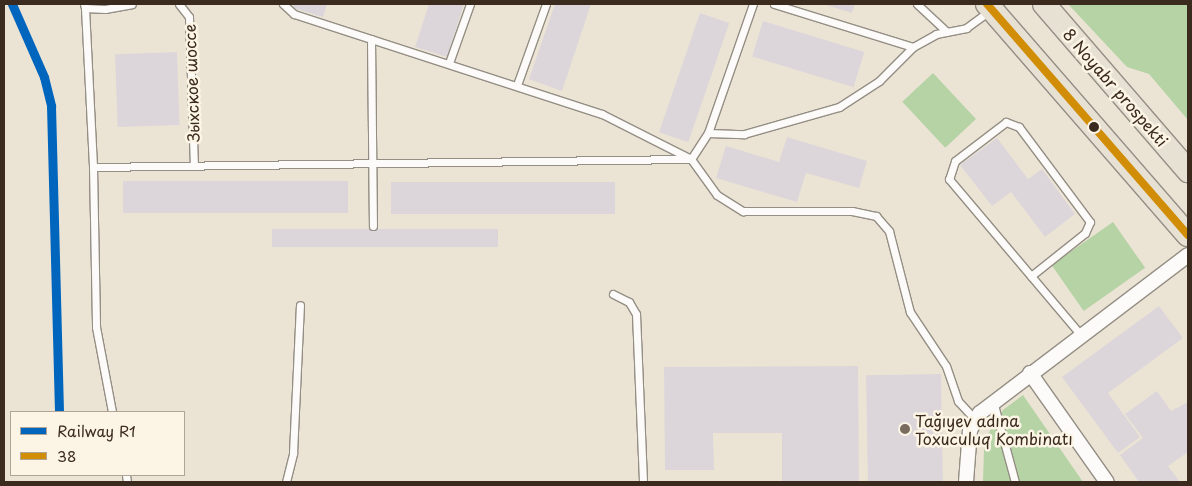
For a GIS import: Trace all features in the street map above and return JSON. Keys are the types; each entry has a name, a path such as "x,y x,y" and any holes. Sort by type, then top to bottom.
{"highway":[{"name":"8 Noyabr prospekti","path":"1044,4 1188,171"},
{"path":"990,6 1188,235"}],"street":[{"path":"966,482 966,448 975,419 993,401 1188,255"},
{"path":"1030,373 1107,482"}],"lane":[{"path":"112,411 96,327 93,167 84,6 132,4"},
{"name":"Зыхское шоссе","path":"179,4 190,17 194,165"},
{"path":"283,4 294,14 602,114 691,160 717,195 743,211 852,211 882,220 910,312 946,366 958,401 975,419"},
{"path":"449,64 470,4"},
{"path":"517,85 546,4"},
{"path":"691,160 708,133 753,4"},
{"path":"774,4 913,47"},
{"path":"917,4 946,31"},
{"path":"708,133 744,134 839,108 880,81 913,47 946,31 966,28 990,6"},
{"path":"371,39 373,226"},
{"path":"1031,276 1085,233 1090,222 1018,127 1006,122 954,161 948,173 1031,276 1081,335"},
{"path":"93,167 373,162 691,160"},
{"path":"613,294 629,302 636,314 643,482"},
{"path":"286,482 293,453 300,305"},
{"path":"993,401 1015,482"}],"green space":[{"path":"1068,4 1188,4 1188,120 1149,74 1127,67"},
{"path":"933,73 976,119 945,148 902,102"},
{"path":"1113,222 1145,268 1084,311 1052,265"},
{"path":"1023,395 1083,482 983,482 984,449 990,430 1003,410"}],"building":[{"path":"294,4 327,4 323,17 293,8"},
{"path":"429,4 464,4 447,57 415,47"},
{"path":"555,4 591,4 562,91 529,79"},
{"path":"823,4 855,4 852,13"},
{"path":"700,13 729,23 688,142 659,132"},
{"path":"763,21 864,52 854,87 752,56"},
{"path":"177,52 180,125 118,127 115,54"},
{"path":"787,137 867,161 859,188 806,173 797,202 716,178 726,146 779,162"},
{"path":"997,138 1028,179 1042,169 1075,214 1045,237 1011,192 992,206 960,165"},
{"path":"123,181 348,181 348,213 123,213"},
{"path":"391,182 615,182 615,214 391,214"},
{"path":"272,229 498,229 498,247 272,247"},
{"path":"1159,306 1183,338 1108,393 1140,437 1118,453 1062,377"},
{"path":"858,366 859,482 782,482 782,433 713,433 714,470 665,470 664,367"},
{"name":"Tağıyev adına Toxuculuq Kombinatı","path":"941,374 943,482 868,482 866,375"},
{"path":"1157,391 1171,411 1188,402 1188,452 1168,466 1180,482 1139,482 1120,455 1143,438 1125,414"}],"rail line":[{"name":"R1","path":"12,4 44,77 51,106 59,411"}],"transit line":[{"name":"38","path":"987,4 1188,235"}],"place":[{"name":"Tağıyev adına Toxuculuq Kombinatı","path":"905,429"}]}
